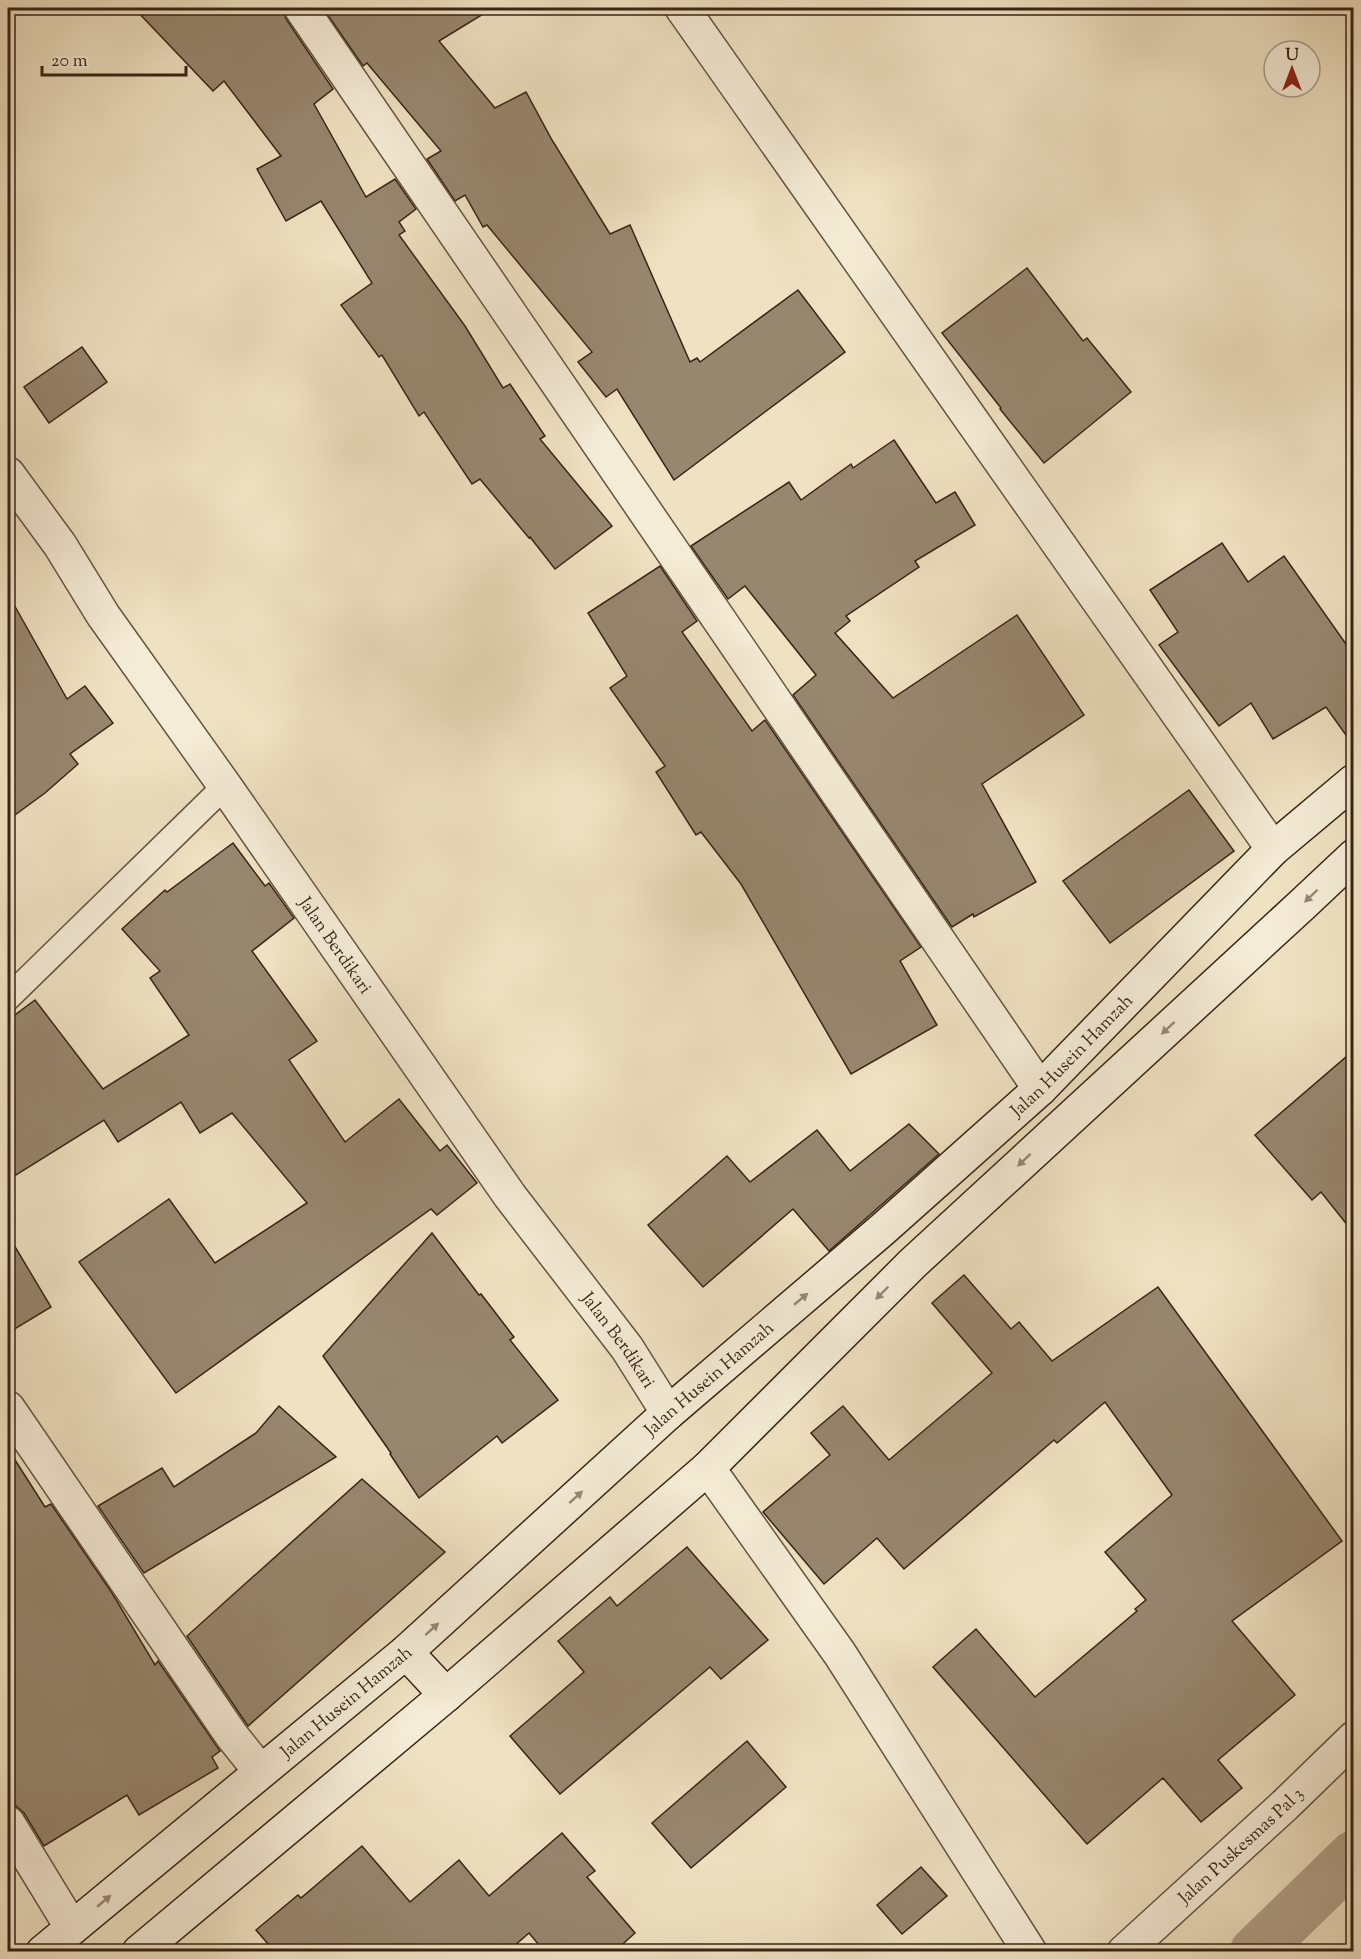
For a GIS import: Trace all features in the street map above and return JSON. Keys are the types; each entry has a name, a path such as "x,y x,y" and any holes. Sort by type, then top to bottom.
{"street":[{"path":"301,8 1040,1089"},
{"path":"682,8 1273,849"},
{"name":"Jalan Berdikari","path":"8,474 60,545 103,615 225,786 510,1196 627,1348 668,1413"},
{"name":"Jalan Husein Hamzah","path":"43,1952 406,1653 668,1413 883,1229 1040,1089 1273,849 1353,780"},
{"path":"139,1952 446,1695 708,1468 912,1264 1353,856"},
{"path":"883,1229 912,1264"},
{"path":"8,1408 232,1736 260,1771"},
{"path":"708,1468 840,1654 1030,1952"},
{"path":"406,1653 446,1695"},
{"name":"Jalan Puskesmas Pal 3","path":"1124,1952 1285,1805 1353,1738"},
{"path":"8,1823 72,1928"}],"lane":[{"path":"8,998 225,786"}],"building":[{"path":"134,8 283,8 286,19 333,89 314,104 366,197 395,179 416,209 399,222 405,231 399,235 465,326 503,388 510,384 545,436 540,439 612,526 555,569 480,479 472,484 424,412 419,416 382,355 379,357 341,305 372,283 321,201 286,221 257,169 281,156 224,81 213,91"},
{"path":"323,8 493,8 439,41 495,108 526,92 552,140 610,234 630,225 690,362 697,358 700,362 798,290 845,352 674,480 617,389 606,397 578,362 592,352 487,225 483,227 465,195 455,201 427,159 441,151 367,63 363,66"},
{"path":"1027,268 1083,341 1087,338 1131,392 1044,463 942,333"},
{"path":"82,347 107,382 49,423 24,387"},
{"path":"894,440 936,503 955,492 975,525 915,561 919,567 846,616 850,621 835,633 893,698 1017,615 1084,715 982,784 1036,882 952,927 793,695 816,675 745,586 728,599 691,546 789,482 801,500 851,464 853,468"},
{"path":"1222,543 1248,582 1284,556 1353,654 1353,745 1326,707 1273,739 1251,703 1219,726 1159,645 1178,632 1150,590"},
{"path":"660,566 697,621 682,632 752,731 765,720 921,947 900,961 937,1025 851,1074 741,884 701,832 696,835 656,772 665,766 610,688 627,676 588,613"},
{"path":"8,594 67,699 85,686 113,723 70,754 78,764 45,793 8,820"},
{"path":"1189,790 1234,851 1110,943 1063,881"},
{"path":"233,843 265,886 269,883 294,918 252,951 317,1041 289,1060 345,1142 399,1099 440,1151 447,1145 477,1183 437,1215 431,1209 176,1393 79,1262 169,1199 215,1263 307,1203 232,1113 200,1133 181,1102 118,1142 104,1120 8,1180 8,1020 35,1000 103,1089 189,1035 150,978 160,971 122,929 165,890 167,892"},
{"path":"1353,1051 1353,1232 1321,1192 1312,1200 1255,1135"},
{"path":"909,1124 939,1154 829,1251 793,1209 703,1287 648,1225 727,1156 750,1182 817,1130 850,1171"},
{"path":"432,1233 514,1337 510,1340 558,1400 502,1443 497,1436 419,1498 391,1453 323,1356"},
{"path":"8,1235 51,1307 8,1333"},
{"path":"964,1275 1011,1329 1019,1322 1052,1361 1158,1287 1342,1541 1232,1621 1295,1695 1218,1760 1242,1788 1201,1822 1163,1778 1087,1844 933,1667 976,1629 1035,1697 1137,1611 1135,1609 1146,1600 1105,1552 1172,1495 1105,1402 1057,1443 1054,1440 904,1569 877,1538 824,1584 763,1512 830,1455 811,1433 843,1406 889,1460 992,1373 932,1303"},
{"path":"279,1406 336,1457 144,1573 98,1506 162,1468 174,1487 256,1433"},
{"path":"8,1449 45,1507 51,1504 112,1593 155,1665 158,1661 220,1751 212,1757 218,1768 139,1815 127,1795 44,1846 24,1813 16,1806 8,1793"},
{"path":"362,1479 445,1552 248,1726 187,1636"},
{"path":"687,1547 768,1640 721,1679 710,1667 560,1794 510,1736 584,1672 558,1641 610,1597 617,1606"},
{"path":"747,1741 786,1787 691,1868 652,1823"},
{"path":"562,1833 595,1871 587,1877 635,1933 614,1952 545,1952 529,1933 507,1952 275,1952 256,1930 298,1895 301,1898 362,1846 410,1902 459,1860 489,1896"},
{"path":"921,1867 947,1896 902,1934 877,1905"}],"waterway":[{"path":"1255,1952 1354,1856"}]}
